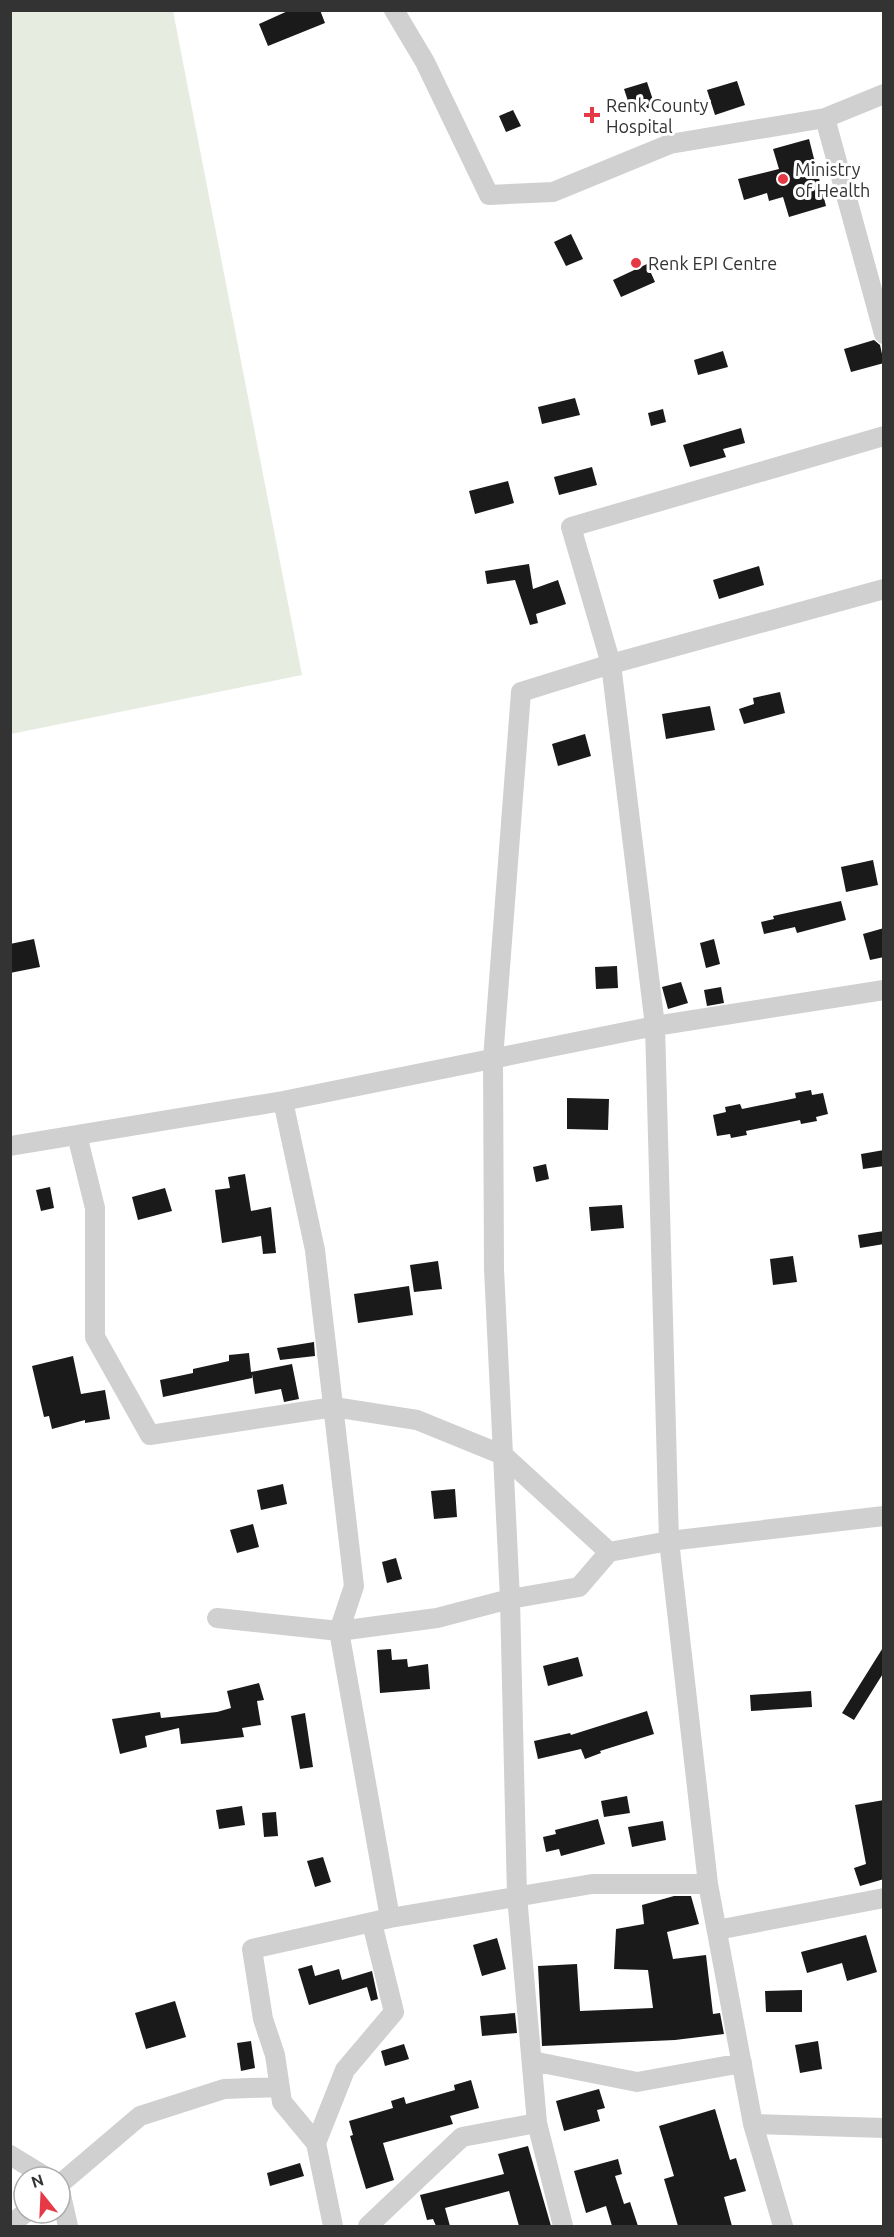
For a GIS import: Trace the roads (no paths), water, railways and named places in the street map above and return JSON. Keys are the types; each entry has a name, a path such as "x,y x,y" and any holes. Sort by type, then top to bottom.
{"street":[{"path":"394,10 425,62 489,195 553,192 670,144 825,118 884,94"},
{"path":"825,118 884,334"},
{"path":"783,2226 753,2124 708,1884 669,1541 655,1026 611,664 572,527 884,436"},
{"path":"563,2226 537,2123 518,1896 510,1599 494,1269 492,1059 521,692 611,664 884,589"},
{"path":"10,1146 283,1101 655,1026 884,990"},
{"path":"283,1101 315,1250 354,1586 339,1631 394,2012 345,2070 316,2143"},
{"path":"77,1135 95,1208 95,1337 150,1435 334,1407 417,1420 503,1455 609,1552"},
{"path":"217,1618 339,1631 437,1618 510,1599 579,1587 609,1552 669,1541 884,1516"},
{"path":"333,2226 316,2143 282,2102 275,2055 263,2019 252,1949 381,1921 592,1884 708,1884"},
{"path":"717,1930 884,1898"},
{"path":"532,2061 637,2082 742,2062"},
{"path":"72,2174 140,2116 224,2089 279,2087"},
{"path":"368,2226 462,2137 537,2123"},
{"path":"753,2124 884,2128"},
{"path":"10,2155 26,2165"}],"place":[{"name":"Renk County Hospital","path":"592,115"},
{"name":"Ministry of Health","path":"783,179"},
{"name":"Renk EPI Centre","path":"636,263"}]}
